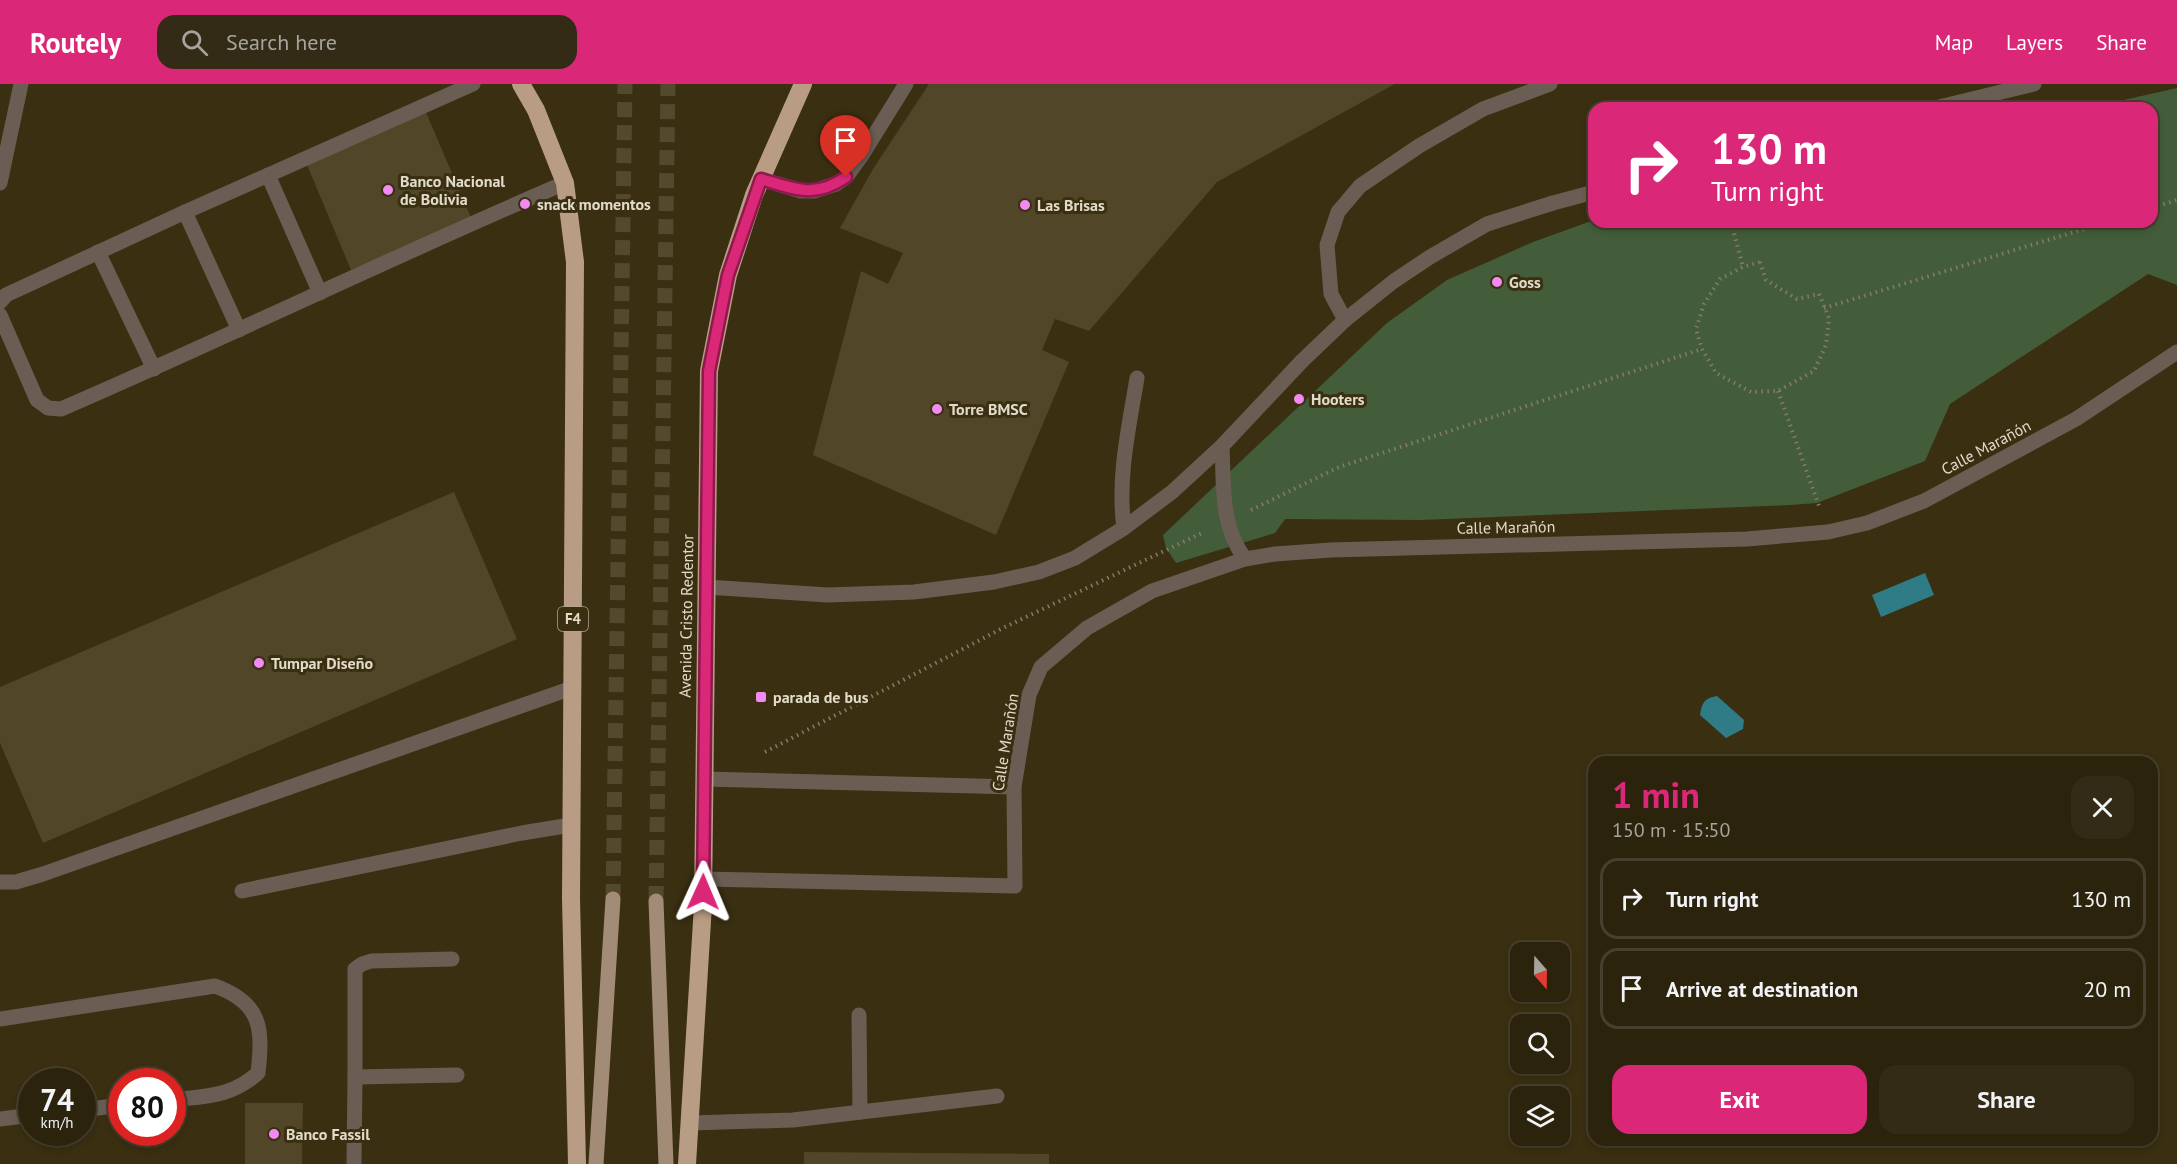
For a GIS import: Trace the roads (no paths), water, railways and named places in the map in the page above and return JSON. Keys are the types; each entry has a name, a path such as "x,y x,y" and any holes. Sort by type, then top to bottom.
{"highway":[{"name":"F4","path":"521,84 536,110 565,183 575,262 571,909 577,1164"},
{"name":"Avenida Cristo Redentor","path":"687,1164 703,879 709,371 728,275 761,179 802,84"}],"main road":[{"path":"596,1164 613,899"},
{"path":"656,901 666,1164"}],"street":[{"path":"0,183 21,84"},
{"path":"0,302 6,295 98,252 472,84"},
{"path":"761,179 801,191 814,191 836,184 846,177 862,155 906,84"},
{"path":"1345,320 1331,294 1327,245 1338,212 1360,186 1419,146 1483,109 1550,84"},
{"path":"1960,102 2034,84"},
{"path":"267,175 320,293"},
{"path":"0,315 37,400 48,408 61,409 565,183"},
{"path":"706,587 828,595 914,592 994,582 1039,572 1076,558 1124,528 1172,492 1222,446 1302,361 1345,320 1394,281 1487,224 1588,194"},
{"path":"185,212 239,330"},
{"path":"98,252 154,369"},
{"name":"Calle Marañón","path":"703,879 1015,886 1014,787 1029,695 1041,667 1087,628 1152,591 1245,560 1275,554 1331,550 1747,539 1828,532 1867,523 1923,501 2076,419 2177,352"},
{"path":"1124,528 1121,505 1123,473 1137,378"},
{"path":"1222,446 1226,522 1235,545 1245,560"},
{"path":"0,882 15,882 43,874 572,688"},
{"path":"704,779 1014,787"},
{"path":"242,891 571,825"},
{"path":"354,1164 355,969 371,961 452,959"},
{"path":"0,1019 215,986 232,992 247,1004 259,1025 261,1046 258,1073 229,1092 186,1098"},
{"path":"859,1015 860,1112"},
{"path":"355,1077 457,1075"},
{"path":"690,1123 793,1119 997,1096"},
{"path":"0,1119 18,1117"}],"water":[{"path":"1925,573 1934,595 1881,617 1872,595"},
{"path":"1717,696 1744,720 1743,729 1726,738 1700,715 1704,702"}],"tunnel":[{"path":"613,899 625,84"},
{"path":"656,901 668,84"}],"place":[{"name":"Banco Nacional de Bolivia","path":"388,190"},
{"name":"snack momentos","path":"525,204"},
{"name":"Las Brisas","path":"1025,205"},
{"name":"Goss","path":"1497,282"},
{"name":"Hooters","path":"1299,399"},
{"name":"Torre BMSC","path":"937,409"},
{"name":"Tumpar Diseño","path":"259,663"},
{"name":"parada de bus","path":"761,697"},
{"name":"Banco Fassil","path":"274,1134"}]}
